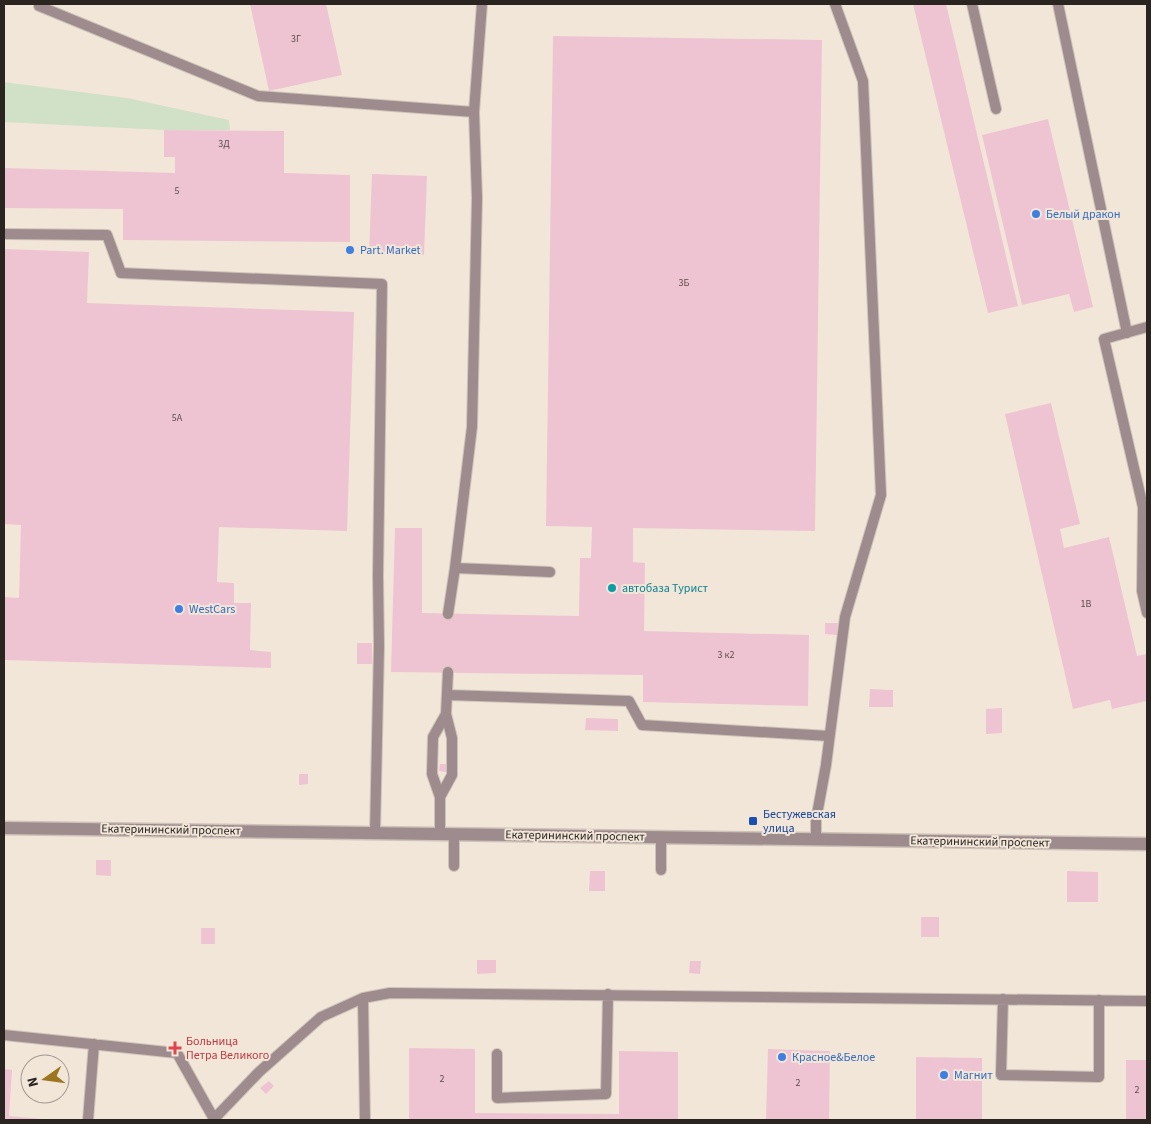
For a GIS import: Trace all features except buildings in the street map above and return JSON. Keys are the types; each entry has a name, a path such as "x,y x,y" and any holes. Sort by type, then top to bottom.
{"street":[{"name":"Екатерининский проспект","path":"4,828 1147,844"}],"lane":[{"path":"448,614 472,427 476,198 474,112 482,4"},
{"path":"816,840 816,820 830,736 845,617 881,495 863,81 835,4"},
{"path":"972,4 996,109"},
{"path":"1058,4 1127,333"},
{"path":"39,6 258,96 474,112"},
{"path":"4,234 107,235 121,273 382,284 378,576 379,646 375,833"},
{"path":"1147,327 1104,339 1143,508 1142,591 1147,613"},
{"path":"455,568 550,572"},
{"path":"440,797 452,775 452,738 446,714 448,672"},
{"path":"447,695 629,701 642,725 830,736"},
{"path":"440,834 440,797 432,774 433,737 446,714"},
{"path":"454,835 454,866"},
{"path":"661,837 661,870"},
{"path":"4,1034 177,1053 213,1120 259,1072 320,1017 363,998 390,993 1147,1001"},
{"path":"497,1054 497,1098 606,1094 608,994"},
{"path":"363,998 365,1120"},
{"path":"1002,999 1001,1075 1099,1077 1100,1000"},
{"path":"88,1120 94,1044"}],"green space":[{"path":"4,82 127,98 229,120 230,130 164,130 4,122"}],"place":[{"name":"Белый дракон","path":"1036,214"},
{"name":"Part. Market","path":"350,250"},
{"name":"автобаза Турист","path":"612,588"},
{"name":"WestCars","path":"179,609"},
{"name":"Бестужевская улица","path":"753,821"},
{"name":"Больница Петра Великого","path":"175,1048"},
{"name":"Красное&Белое","path":"782,1057"},
{"name":"Магнит","path":"944,1075"}]}
